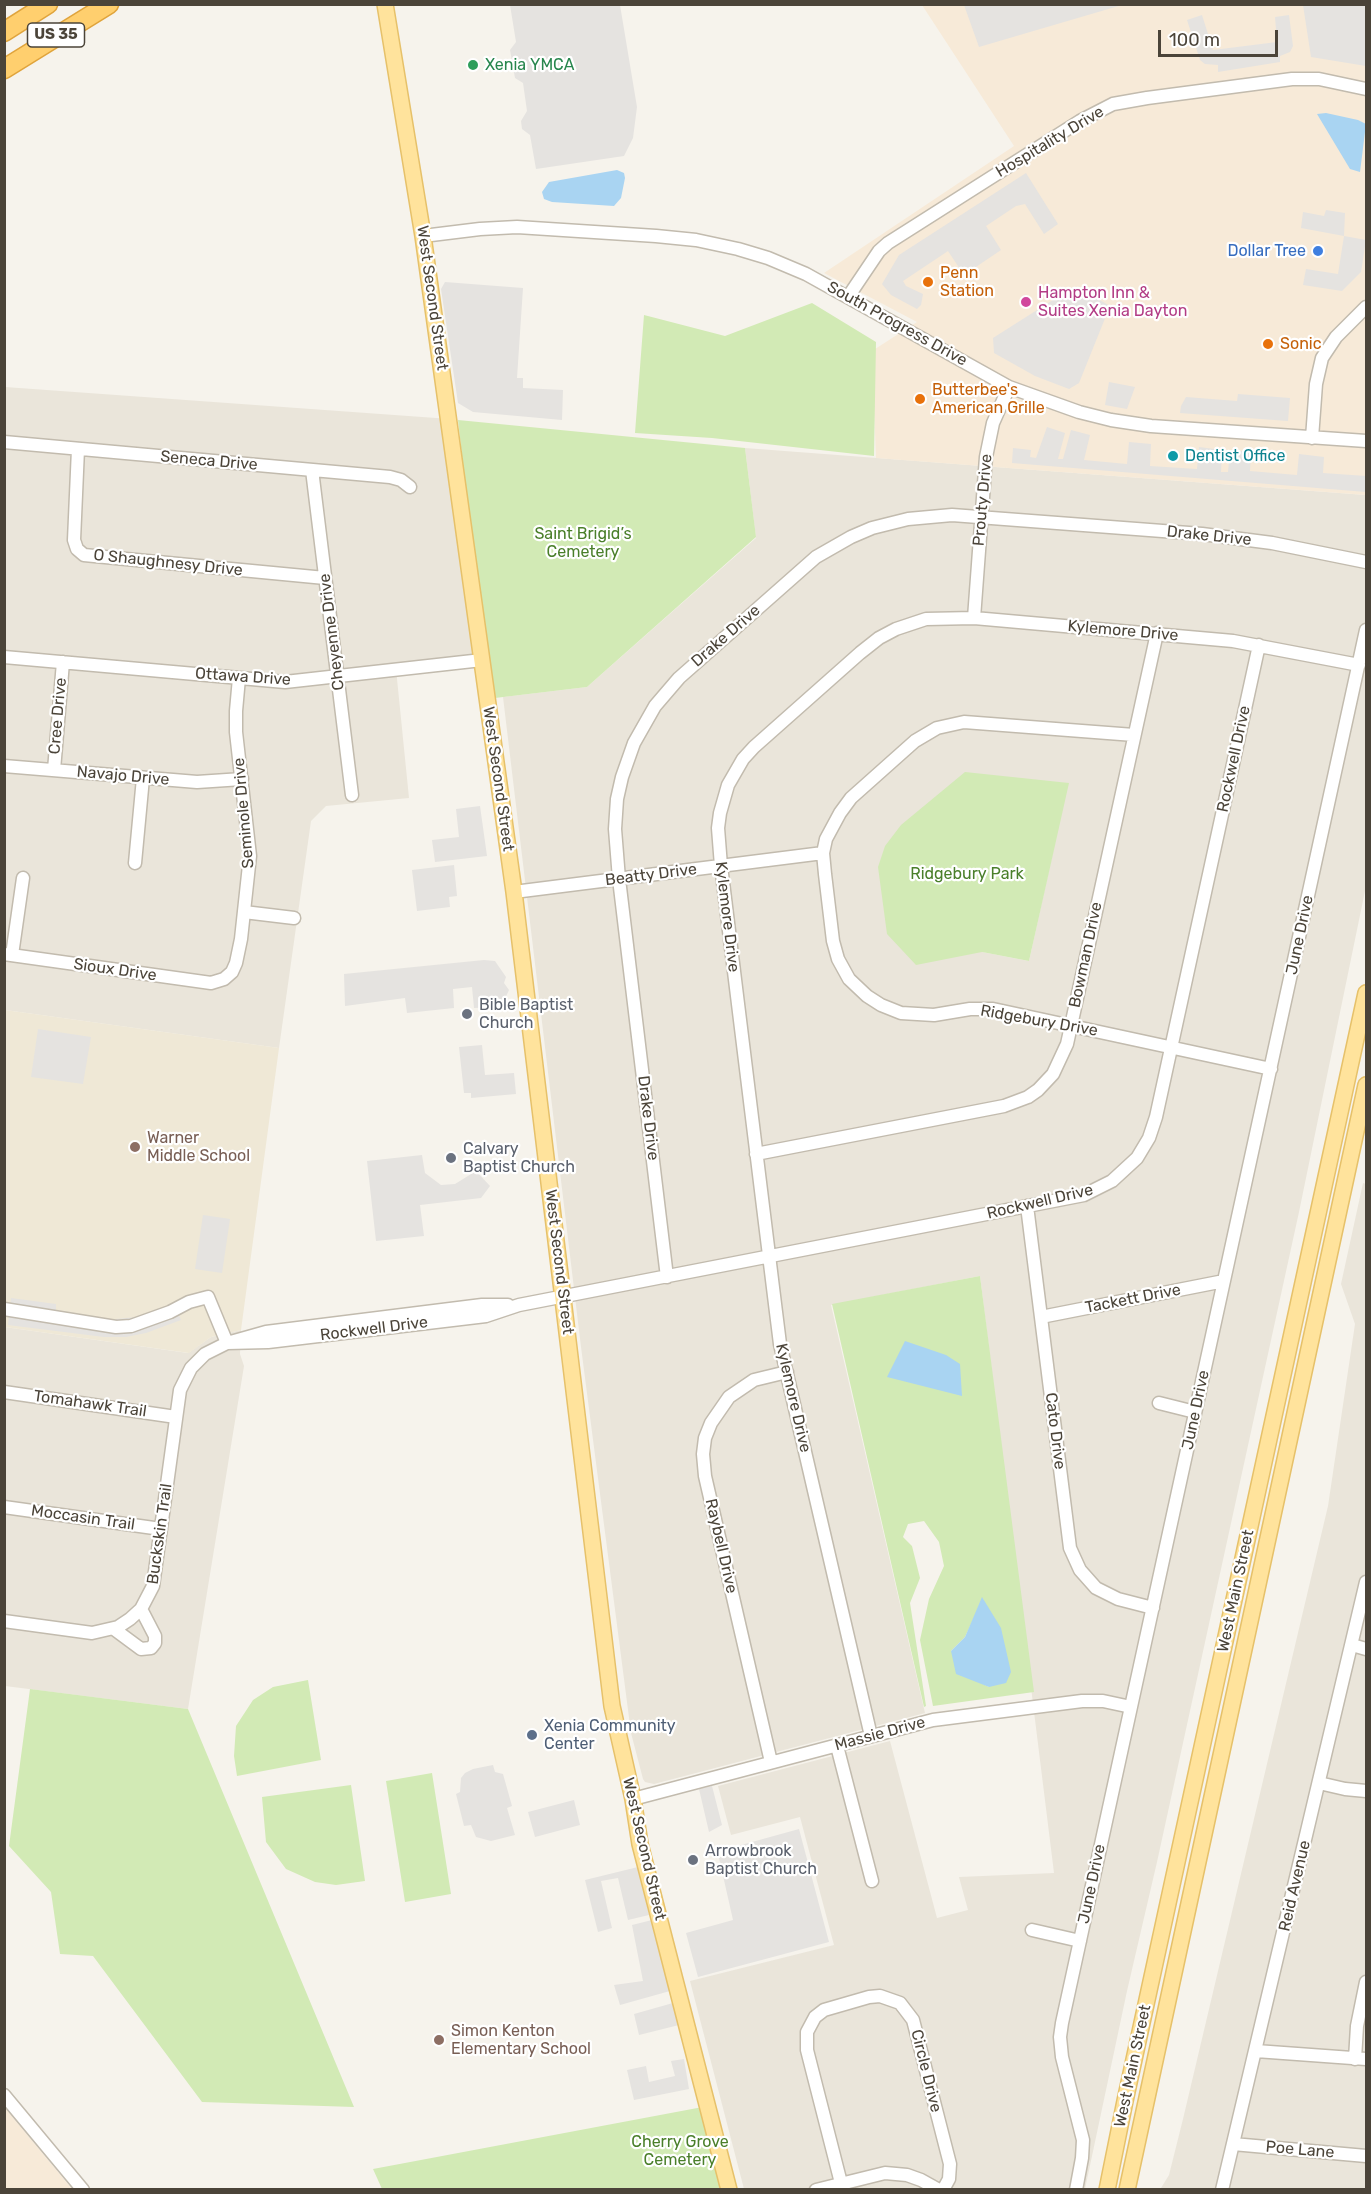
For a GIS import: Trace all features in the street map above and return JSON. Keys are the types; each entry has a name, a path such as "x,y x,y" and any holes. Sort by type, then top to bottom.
{"highway":[{"name":"US 35","path":"4,32 48,4"},
{"name":"US 35","path":"4,69 109,4"}],"main road":[{"name":"West Second Street","path":"385,4 423,236 514,892 612,1706 633,1799 640,1844 729,2190"},
{"name":"West Main Street","path":"1107,2190 1366,993"},
{"name":"West Main Street","path":"1127,2190 1366,1085"}],"street":[{"name":"Hospitality Drive","path":"848,297 879,251 888,243 1080,121 1113,104 1292,79 1319,79 1366,89"},
{"name":"South Progress Drive","path":"423,236 517,227 696,240 738,249 807,274 1009,387 1079,412 1129,423 1366,441"},
{"path":"1312,438 1316,384 1322,358 1336,337 1366,307"},
{"name":"Prouty Drive","path":"974,618 981,518 990,438 996,415 1009,387"},
{"name":"Seneca Drive","path":"4,442 390,477 401,480 410,487"},
{"name":"O Shaughnesy Drive","path":"78,449 74,540 77,549 84,555 325,578"},
{"name":"Cheyenne Drive","path":"312,470 352,795"},
{"name":"Drake Drive","path":"667,1277 615,830 617,799 634,743 659,700 679,678 816,557 833,546 872,528 908,519 944,515 1202,534 1272,543 1366,562"},
{"name":"Kylemore Drive","path":"871,1736 780,1344 721,866 718,828 723,797 735,771 754,747 860,653 886,634 926,619 974,618 1157,633 1259,645 1359,665"},
{"name":"June Drive","path":"1076,2190 1083,2140 1062,2057 1060,2037 1366,630"},
{"name":"Bowman Drive","path":"756,1154 1017,1102 1038,1090 1053,1074 1064,1053 1071,1025 1157,633"},
{"name":"Rockwell Drive","path":"182,1384 191,1368 214,1349 266,1332 482,1305 519,1305 1028,1206 1092,1192 1112,1181 1131,1166 1143,1149 1153,1127 1259,645"},
{"name":"Ottawa Drive","path":"4,657 285,682 482,660"},
{"name":"Cree Drive","path":"54,770 63,662"},
{"name":"Seminole Drive","path":"224,979 232,972 236,963 250,856 236,711 239,678"},
{"name":"Ridgebury Drive","path":"1134,735 973,722 938,728 915,741 851,798 826,839 823,853 832,931 838,959 849,979 872,999 892,1010 912,1015 934,1015 970,1009 993,1009 1271,1069"},
{"name":"Navajo Drive","path":"4,766 196,782 242,778"},
{"path":"135,863 143,778"},
{"name":"Beatty Drive","path":"514,892 823,853"},
{"path":"8,955 23,878"},
{"path":"244,912 294,918"},
{"name":"Sioux Drive","path":"8,955 211,983 224,979"},
{"name":"Cato Drive","path":"1028,1206 1069,1539 1075,1560 1087,1579 1096,1588 1118,1599 1153,1608"},
{"name":"Tackett Drive","path":"1041,1317 1224,1281"},
{"path":"4,1309 116,1327 132,1326 170,1312 189,1302 208,1297 227,1343"},
{"name":"Raybell Drive","path":"771,1762 705,1476 703,1454 705,1438 711,1423 729,1397 754,1380 787,1372"},
{"name":"Buckskin Trail","path":"114,1629 141,1609 153,1586 182,1384"},
{"name":"Tomahawk Trail","path":"4,1392 176,1417"},
{"path":"1159,1403 1195,1412"},
{"name":"Moccasin Trail","path":"4,1507 161,1529"},
{"name":"Reid Avenue","path":"1222,2190 1366,1582"},
{"path":"4,1621 92,1633 114,1629 141,1649 151,1648 155,1643 155,1635 141,1609"},
{"path":"1352,1645 1366,1649"},
{"name":"Massie Drive","path":"633,1799 933,1720 1082,1701 1103,1701 1131,1707"},
{"path":"837,1746 872,1881"},
{"path":"1319,1783 1366,1791"},
{"path":"1032,1930 1080,1941"},
{"path":"1256,2051 1361,2059 1357,2026 1366,1982"},
{"name":"Circle Drive","path":"841,2183 807,2050 806,2037 811,2021 824,2010 880,1996 900,2003 913,2020 950,2164 949,2179 943,2190"},
{"path":"4,2095 83,2190"},
{"name":"Poe Lane","path":"1233,2144 1366,2156"},
{"path":"816,2190 874,2175 896,2174 921,2180 939,2190"}],"shaded area":[{"path":"964,4 1122,5 979,47"},
{"path":"510,5 620,5 637,107 633,138 624,156 536,169 530,135 522,129 521,121 527,111 523,83 515,78 510,50 516,42"},
{"path":"922,5 1366,5 1366,495 876,458 872,351 917,322 824,273 1014,146"},
{"path":"1303,5 1366,5 1366,66 1311,57"},
{"path":"1202,15 1213,50 1277,42 1275,17 1289,15 1293,46 1290,52 1280,56 1280,62 1218,72 1218,65 1205,64 1200,60 1187,20"},
{"path":"1026,173 1058,224 1044,234 1025,204 1016,206 986,226 1001,250 964,275 948,251 903,281 906,286 923,294 921,305 917,309 891,295 882,284 899,255"},
{"path":"1326,210 1345,213 1344,236 1301,228 1303,212 1324,216"},
{"path":"1344,236 1366,240 1361,272 1342,291 1303,285 1306,269 1338,274"},
{"path":"445,282 523,288 517,378 523,378 523,388 563,390 562,420 473,412 458,403 441,289"},
{"path":"1079,288 1110,306 1079,383 1069,389 1035,376 994,353 993,338 1067,291"},
{"path":"1109,382 1135,387 1127,409 1105,405"},
{"path":"5,387 450,419 482,660 396,669 409,798 326,806 311,821 279,1048 5,1010"},
{"path":"1238,394 1290,398 1288,421 1180,413 1186,397 1237,401"},
{"path":"1047,427 1065,433 1058,459 1063,459 1071,430 1090,435 1084,460 1127,464 1129,442 1151,444 1150,466 1197,469 1199,447 1222,450 1221,472 1228,472 1230,451 1251,451 1250,471 1297,475 1299,454 1324,457 1323,473 1366,476 1366,492 1012,463 1013,448 1031,450 1030,457 1036,458"},
{"path":"745,448 1366,495 1366,886 1299,1212 1085,2189 744,2189 690,1981 834,1945 800,1817 731,1835 718,1786 890,1741 937,1918 968,1910 959,1877 1054,1873 980,1276 831,1305 925,1713 654,1784 645,1782 643,1779 631,1733 581,1347 503,697 587,687 756,538","holes":["1068,783 1029,961 982,952"]},
{"path":"480,806 487,856 435,862 432,840 459,837 456,809"},
{"path":"454,865 457,896 449,897 450,907 417,911 412,870"},
{"path":"484,960 495,961 506,977 504,983 509,990 501,1007 474,1008 472,987 453,989 454,1008 407,1013 405,998 345,1006 344,974"},
{"name":"Warner Middle School","path":"5,1010 279,1048 241,1330 211,1337 189,1353 5,1327"},
{"path":"38,1029 91,1037 83,1084 31,1077"},
{"path":"482,1045 485,1075 514,1073 516,1094 471,1098 471,1093 464,1093 459,1047"},
{"path":"422,1155 425,1173 441,1185 455,1184 476,1171 490,1186 481,1198 420,1205 424,1236 376,1241 367,1161"},
{"path":"1363,1183 1366,1184 1366,2189 1178,2190 1161,2188 1169,2175 1183,2119 1328,1506 1355,1324 1341,1284"},
{"path":"203,1215 230,1219 222,1273 195,1269"},
{"path":"11,1298 56,1304 56,1312 106,1320 146,1316 174,1305 181,1320 146,1333 126,1337 104,1337 8,1325"},
{"path":"5,1327 188,1353 211,1337 241,1330 240,1354 244,1366 188,1709 5,1686"},
{"path":"493,1765 495,1772 503,1774 512,1806 507,1808 515,1835 491,1841 476,1837 471,1825 464,1826 456,1794 460,1792 461,1778 465,1773"},
{"path":"712,1786 722,1825 709,1832 699,1789"},
{"path":"574,1800 580,1825 535,1837 528,1812"},
{"path":"799,1829 829,1942 698,1977 686,1933 733,1920 719,1858 734,1847"},
{"path":"638,1867 649,1915 628,1920 618,1878 601,1881 612,1928 598,1932 585,1880"},
{"path":"652,1920 670,1991 620,2005 614,1985 643,1981 632,1925"},
{"path":"673,2003 679,2025 639,2035 634,2014"},
{"path":"684,2059 689,2089 634,2100 627,2070 646,2066 649,2082 675,2076 671,2061"},
{"path":"5,2108 72,2189 5,2189"}],"green space":[{"path":"812,303 876,342 874,456 712,438 635,433 644,315 725,336"},
{"name":"Saint Brigid’s Cemetery","path":"458,420 745,448 756,537 587,687 495,698 473,555"},
{"name":"Ridgebury Park","path":"965,772 1069,783 1029,961 982,952 916,965 887,934 878,867 885,846 901,825"},
{"path":"980,1276 1034,1692 933,1706 920,1640 929,1599 944,1566 939,1542 924,1521 908,1524 903,1537 912,1546 920,1578 910,1603 926,1706 924,1707 832,1304","holes":["983,1598 989,1687 977,1681 951,1651 965,1637"]},
{"path":"308,1680 321,1760 237,1776 234,1756 236,1726 253,1700 273,1687"},
{"path":"30,1689 188,1709 354,2107 202,2102 93,1956 60,1954 51,1892 9,1846"},
{"path":"432,1773 451,1894 405,1902 386,1781"},
{"path":"351,1785 365,1881 336,1885 315,1882 286,1869 266,1842 262,1797"},
{"name":"Cherry Grove Cemetery","path":"708,2106 729,2189 382,2189 373,2169"}],"water":[{"path":"1326,113 1366,124 1360,172 1350,169 1317,114"},
{"path":"617,170 624,173 625,178 621,198 614,206 552,202 544,199 542,192 549,182"},
{"path":"905,1341 946,1355 960,1364 962,1396 887,1377"},
{"path":"982,1597 1001,1628 1011,1672 1006,1683 989,1687 956,1674 951,1651 965,1637"}],"place":[{"name":"Xenia YMCA","path":"473,65"},
{"name":"Dollar Tree","path":"1318,251"},
{"name":"Penn Station","path":"928,282"},
{"name":"Hampton Inn & Suites Xenia Dayton","path":"1026,302"},
{"name":"Sonic","path":"1268,344"},
{"name":"Butterbee's American Grille","path":"920,399"},
{"name":"Dentist Office","path":"1173,456"},
{"name":"Bible Baptist Church","path":"467,1014"},
{"name":"Warner Middle School","path":"135,1147"},
{"name":"Calvary Baptist Church","path":"451,1158"},
{"name":"Xenia Community Center","path":"532,1735"},
{"name":"Arrowbrook Baptist Church","path":"693,1860"},
{"name":"Simon Kenton Elementary School","path":"439,2040"}]}
